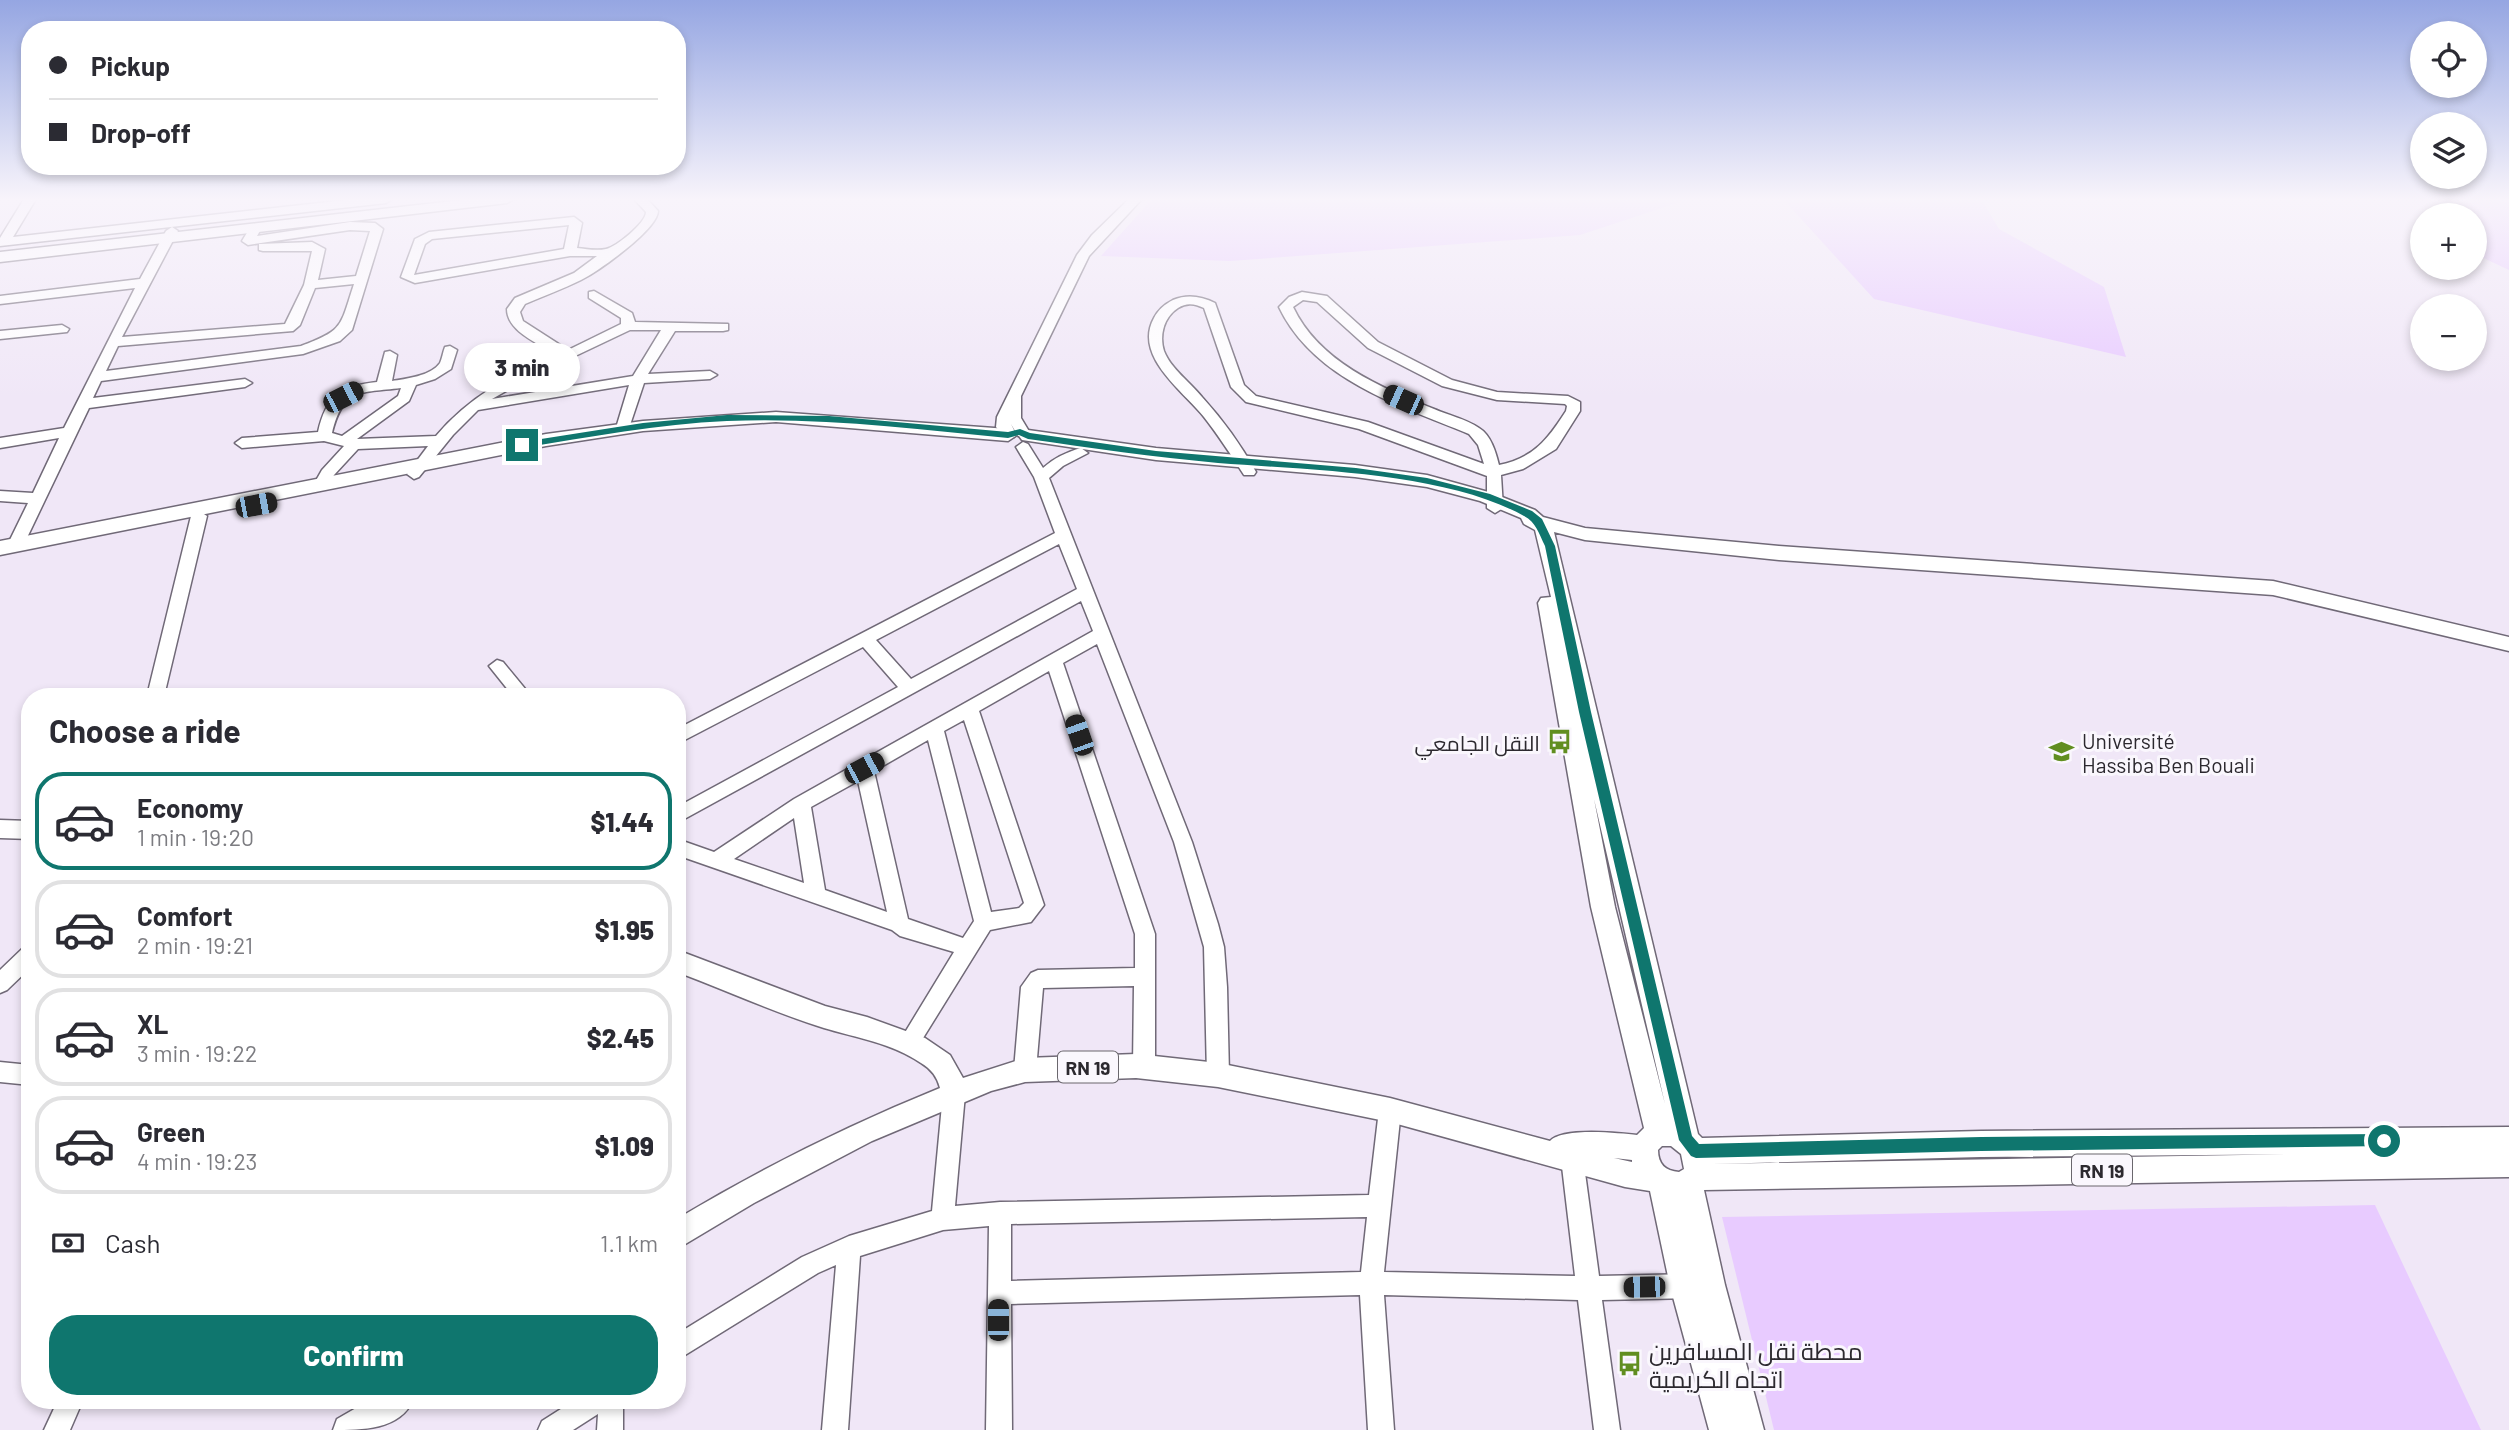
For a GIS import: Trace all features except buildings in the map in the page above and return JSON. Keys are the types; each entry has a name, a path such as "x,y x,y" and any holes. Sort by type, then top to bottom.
{"main road":[{"path":"5,550 198,516 623,428 727,418 827,422 1017,439 1155,459"},
{"path":"5,550 322,484 641,434 724,426 827,422"},
{"path":"1017,439 1081,453 1247,467 1405,486 1496,505 1531,520 1585,534 1779,553 2273,588 2509,644"},
{"path":"1531,520 1603,907 1651,1141 1647,1168 1681,1169"},
{"path":"1531,520 1550,546 1681,1169 1698,1286 1724,1430"},
{"path":"0,829 21,830"},
{"path":"686,964 825,1017 841,1019 908,1044 937,1059 950,1075 954,1094"},
{"name":"RN 19","path":"686,1229 744,1194 863,1132 954,1094 1025,1070 1144,1067 1218,1075 1390,1110 1625,1174 1981,1144 2509,1140"},
{"path":"1651,1141 1672,1133 1681,1169"},
{"name":"RN 19","path":"1527,1147 1588,1148 1651,1141"},
{"name":"RN 19","path":"1681,1169 2509,1164"},
{"path":"1698,1286 1749,1430"},
{"path":"348,1430 383,1409"}],"street":[{"path":"5,550 38,498 153,266"},
{"path":"113,342 283,331 293,325 310,285 315,266"},
{"path":"96,377 320,346 347,327 365,266"},
{"path":"411,266 407,277 415,279 506,266"},
{"path":"566,355 518,324 513,316 513,309 520,301 579,276 593,266"},
{"path":"1078,266 1002,422 1017,439 1041,477 1183,842 1214,947 1218,1075"},
{"path":"310,285 360,279"},
{"path":"0,300 143,283"},
{"path":"594,295 628,316 627,326"},
{"path":"1247,467 1208,412 1157,351 1155,330 1158,323 1167,310 1180,302 1198,300 1210,306 1238,387 1251,398 1363,425 1491,472 1518,466 1551,446 1573,411 1573,402 1562,398 1497,396 1447,383 1373,345 1322,299 1303,296 1288,303 1288,315 1312,348 1380,389 1479,435 1490,452 1491,472 1496,505"},
{"path":"419,469 439,441 472,407 502,386 627,326 723,327"},
{"path":"623,428 638,379 670,327"},
{"path":"0,335 62,329"},
{"path":"324,436 334,404 343,397 357,390 410,382 433,375 446,366 450,350"},
{"path":"383,386 390,355"},
{"path":"472,407 638,379 710,374"},
{"path":"322,484 350,443 404,398 410,382"},
{"path":"83,404 245,383"},
{"path":"0,443 70,432"},
{"path":"242,443 324,436 350,443 439,441"},
{"path":"1041,477 1058,463 1081,453"},
{"path":"0,496 38,498"},
{"path":"158,688 198,516"},
{"path":"686,732 1063,535"},
{"path":"686,811 1085,592"},
{"path":"716,861 801,804 1101,634"},
{"path":"865,639 908,687"},
{"path":"1054,661 1138,906 1145,934 1144,1067"},
{"path":"497,666 516,688"},
{"path":"970,710 1034,900 1031,909 1024,916 984,922"},
{"path":"908,1044 984,922 935,730"},
{"path":"864,768 900,927"},
{"path":"801,804 816,896"},
{"path":"686,850 900,927 967,948"},
{"path":"0,984 21,963"},
{"path":"1025,1070 1031,987 1034,982 1042,978 1146,977"},
{"path":"0,1072 21,1074"},
{"path":"943,1219 954,1094"},
{"path":"1381,1430 1371,1283 1390,1110"},
{"path":"1572,1158 1607,1430"},
{"path":"686,1342 810,1265 849,1248 943,1219 1000,1213 1380,1206"},
{"path":"999,1430 1000,1213"},
{"path":"835,1430 849,1248"},
{"path":"998,1293 1371,1283 1589,1288 1698,1286"},
{"path":"57,1430 67,1409"},
{"path":"551,1430 583,1409"},
{"path":"610,1430 611,1409"}],"shaded area":[{"path":"1844,266 2066,266 2104,287 2126,357 1874,299"},
{"path":"2375,1205 2481,1430 1774,1430 1722,1217"}],"place":[{"name":"النقل الجامعي","path":"1560,742"},
{"name":"Université Hassiba Ben Bouali","path":"2062,752"},
{"name":"محطة نقل المسافرين اتجاه الكريمية","path":"1629,1364"}],"route":[{"path":"522,445 643,426 776,416 1008,435 1020,432 1028,436 1156,454 1356,471 1427,481 1486,497 1528,514 1539,522 1550,546 1585,712 1686,1140 1696,1151 1981,1144 2384,1141"}]}
